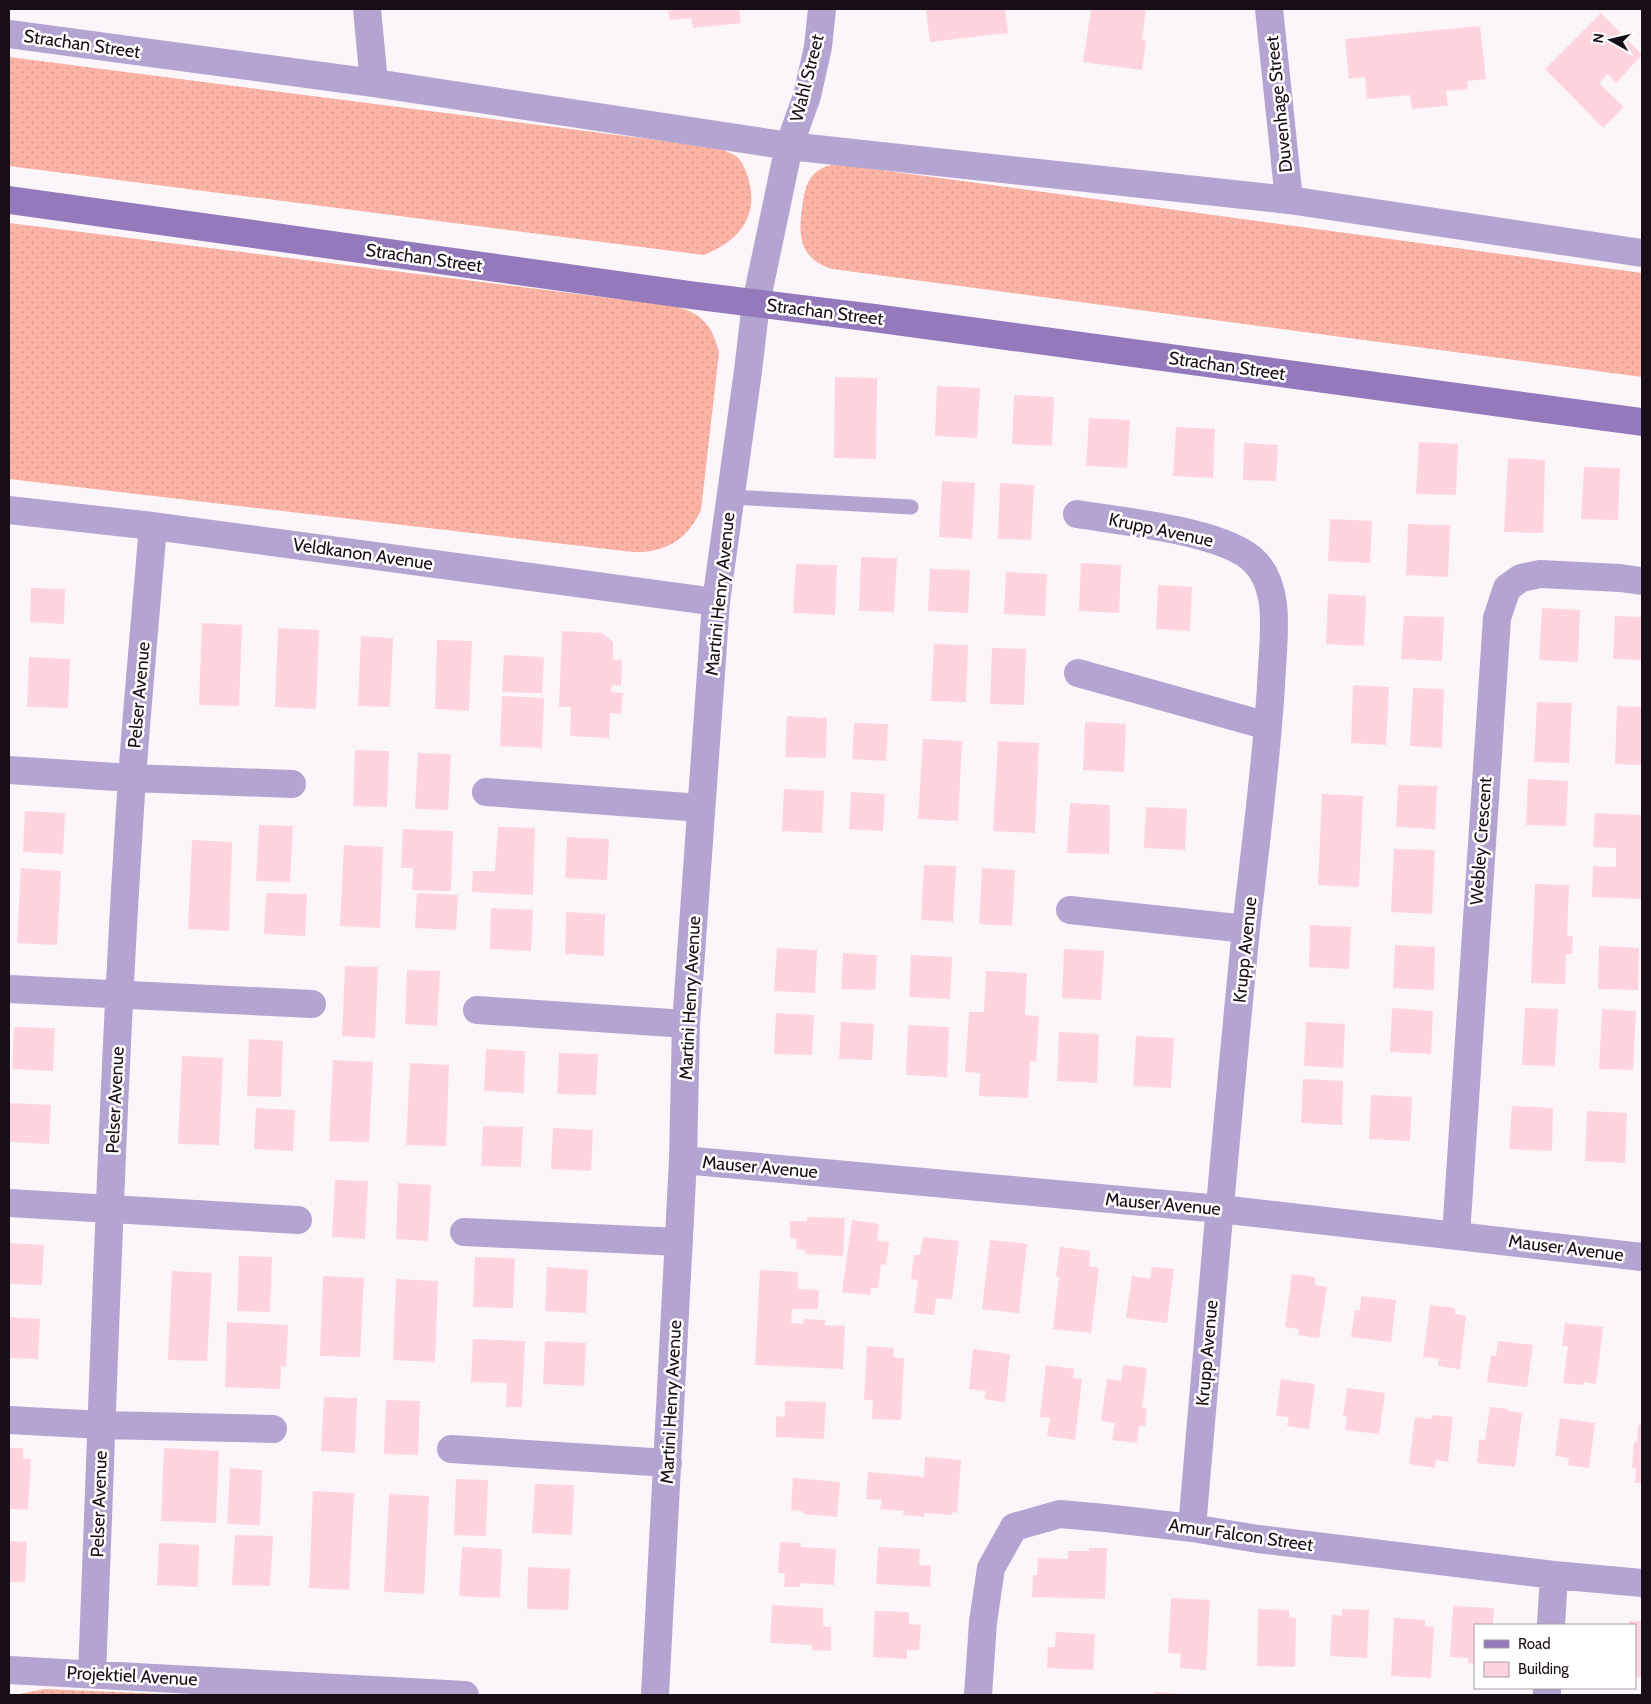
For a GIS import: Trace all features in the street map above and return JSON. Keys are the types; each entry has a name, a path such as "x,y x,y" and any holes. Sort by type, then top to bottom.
{"street":[{"path":"367,9 374,83"},
{"name":"Wahl Street","path":"756,303 789,146 806,96 818,47 822,9"},
{"name":"Duvenhage Street","path":"1268,9 1289,200"},
{"name":"Strachan Street","path":"9,34 374,83 789,146 1289,200 1642,253"},
{"name":"Strachan Street","path":"9,200 690,295 1642,422"},
{"name":"Martini Henry Avenue","path":"656,1695 683,1160 686,1024 701,808 716,602 756,303"},
{"name":"Veldkanon Avenue","path":"9,510 153,526 716,602"},
{"name":"Krupp Avenue","path":"1077,514 1189,532 1239,550 1255,561 1268,582 1273,603 1274,624 1268,726 1246,929 1192,1528"},
{"name":"Pelser Avenue","path":"92,1674 120,994 132,778 153,526"},
{"name":"Webley Crescent","path":"1456,1235 1497,618 1507,588 1521,578 1540,574 1642,581"},
{"path":"1078,673 1268,726"},
{"path":"9,770 132,778 292,784"},
{"path":"486,792 701,808"},
{"path":"1070,910 1246,929"},
{"path":"9,988 312,1004"},
{"path":"477,1010 686,1024"},
{"name":"Mauser Avenue","path":"683,1160 1220,1209 1642,1257"},
{"path":"9,1203 298,1220"},
{"path":"464,1232 679,1242"},
{"path":"9,1420 272,1430"},
{"path":"451,1449 668,1463"},
{"name":"Amur Falcon Street","path":"978,1695 983,1622 991,1568 1014,1527 1060,1514 1192,1528 1258,1539 1554,1575 1642,1583"},
{"path":"1551,1624 1554,1575"},
{"name":"Projektiel Avenue","path":"9,1670 465,1695"}],"lane":[{"path":"730,496 911,507"}],"shaded area":[{"path":"9,57 719,148 735,156 743,165 749,181 751,206 743,227 735,236 716,250 704,255 9,166"},
{"path":"836,164 1642,273 1642,377 832,269 821,265 807,253 801,237 801,219 803,199 810,178 820,169"},
{"path":"9,223 674,306 684,309 699,317 710,328 719,353 701,510 689,529 674,543 656,550 633,552 9,479"},
{"path":"45,1689 186,1695 14,1695"}],"building":[{"path":"668,9 739,9 741,23 693,28 691,18 670,20"},
{"path":"926,9 1005,9 1008,33 930,42"},
{"path":"1091,9 1146,9 1142,40 1146,41 1142,70 1083,62"},
{"path":"1601,13 1642,55 1616,83 1608,74 1599,83 1624,107 1603,128 1545,69"},
{"path":"1480,26 1486,79 1467,81 1468,89 1446,91 1448,106 1412,109 1410,95 1367,99 1365,77 1349,79 1345,39"},
{"path":"835,377 877,378 876,459 834,458"},
{"path":"937,386 980,388 977,438 935,436"},
{"path":"1014,395 1054,397 1052,446 1012,444"},
{"path":"1089,418 1130,420 1127,468 1086,466"},
{"path":"1176,427 1215,429 1213,478 1173,476"},
{"path":"1419,442 1458,444 1456,495 1416,494"},
{"path":"1244,443 1278,445 1276,481 1243,480"},
{"path":"1508,458 1545,460 1543,533 1504,532"},
{"path":"1584,467 1620,468 1618,520 1581,519"},
{"path":"942,481 975,483 972,539 939,537"},
{"path":"1000,483 1034,485 1031,540 998,539"},
{"path":"1330,519 1372,521 1370,563 1328,561"},
{"path":"1408,524 1450,525 1448,577 1406,575"},
{"path":"861,557 897,558 894,612 859,611"},
{"path":"1081,563 1121,565 1119,613 1079,611"},
{"path":"796,564 837,565 835,615 793,613"},
{"path":"930,569 970,570 968,613 928,611"},
{"path":"1006,572 1047,574 1045,616 1004,614"},
{"path":"1158,585 1192,587 1190,631 1156,629"},
{"path":"31,588 65,589 64,624 30,622"},
{"path":"1328,594 1366,596 1364,646 1326,644"},
{"path":"1542,608 1580,610 1578,662 1539,660"},
{"path":"1404,616 1444,617 1442,661 1401,659"},
{"path":"1615,616 1642,617 1642,660 1613,659"},
{"path":"202,623 242,625 239,706 199,705"},
{"path":"278,628 319,630 316,709 275,707"},
{"path":"562,631 602,633 613,642 613,660 622,660 621,686 612,685 611,692 623,693 621,714 610,713 609,738 570,736 571,707 559,707"},
{"path":"361,636 393,638 390,707 358,706"},
{"path":"437,640 472,641 469,711 435,709"},
{"path":"934,644 968,645 966,702 931,701"},
{"path":"992,648 1026,649 1024,705 990,704"},
{"path":"504,655 544,657 542,693 502,692"},
{"path":"29,657 70,659 68,708 27,707"},
{"path":"1353,685 1389,687 1386,745 1351,743"},
{"path":"1413,688 1444,689 1442,748 1410,746"},
{"path":"502,696 544,698 542,748 500,746"},
{"path":"1537,702 1572,703 1569,763 1534,762"},
{"path":"1617,706 1642,707 1642,765 1615,764"},
{"path":"787,716 827,718 826,758 785,757"},
{"path":"1085,722 1126,724 1124,772 1083,770"},
{"path":"854,723 888,724 886,761 852,759"},
{"path":"923,739 962,741 958,821 918,819"},
{"path":"998,741 1039,743 1035,833 993,831"},
{"path":"355,750 389,751 387,807 353,806"},
{"path":"418,753 451,754 448,810 415,809"},
{"path":"1528,779 1568,781 1566,826 1526,825"},
{"path":"1398,785 1437,786 1435,829 1396,827"},
{"path":"784,789 824,791 822,833 782,831"},
{"path":"851,792 885,794 883,831 849,829"},
{"path":"1322,794 1363,796 1359,887 1318,885"},
{"path":"1070,803 1110,805 1109,854 1067,853"},
{"path":"1146,807 1187,809 1185,850 1144,848"},
{"path":"25,811 65,813 63,854 23,852"},
{"path":"1595,813 1642,815 1642,899 1592,897 1593,866 1616,867 1616,848 1593,847"},
{"path":"259,825 293,826 290,882 256,881"},
{"path":"498,827 535,828 533,895 472,892 473,871 495,871"},
{"path":"403,829 453,831 451,891 412,890 413,868 401,868"},
{"path":"567,837 609,839 607,880 565,878"},
{"path":"192,840 232,842 229,931 188,929"},
{"path":"344,845 383,847 380,928 340,926"},
{"path":"1394,849 1435,850 1432,914 1391,912"},
{"path":"924,865 956,866 953,922 921,920"},
{"path":"21,868 61,871 57,945 17,943"},
{"path":"982,868 1015,870 1012,926 979,924"},
{"path":"1535,884 1569,885 1567,936 1573,936 1572,954 1566,954 1565,984 1531,983"},
{"path":"266,893 307,894 305,936 264,934"},
{"path":"417,893 458,895 456,930 415,928"},
{"path":"491,908 533,910 531,951 490,949"},
{"path":"566,912 605,914 604,956 565,954"},
{"path":"1310,925 1351,927 1349,969 1309,967"},
{"path":"1395,945 1435,947 1434,990 1393,988"},
{"path":"1599,946 1639,948 1638,990 1598,989"},
{"path":"777,948 817,950 815,993 774,991"},
{"path":"1064,949 1104,951 1101,1000 1062,998"},
{"path":"843,953 877,955 875,990 841,989"},
{"path":"911,955 952,957 950,999 909,997"},
{"path":"345,966 378,967 375,1038 342,1036"},
{"path":"407,970 440,971 437,1026 405,1024"},
{"path":"986,971 1027,973 1025,1015 1039,1016 1036,1062 1030,1061 1028,1098 979,1096 980,1073 965,1072 969,1012 984,1012"},
{"path":"1392,1008 1433,1011 1431,1054 1390,1052"},
{"path":"1525,1008 1558,1009 1555,1066 1522,1065"},
{"path":"1602,1009 1636,1011 1633,1070 1599,1069"},
{"path":"776,1013 814,1015 812,1055 774,1054"},
{"path":"841,1022 874,1024 872,1060 839,1059"},
{"path":"1306,1022 1345,1024 1343,1068 1304,1066"},
{"path":"908,1025 949,1027 947,1077 906,1075"},
{"path":"14,1027 55,1028 53,1071 12,1069"},
{"path":"1059,1032 1099,1034 1097,1083 1057,1081"},
{"path":"1136,1036 1174,1038 1171,1088 1133,1086"},
{"path":"249,1039 283,1041 281,1097 247,1096"},
{"path":"486,1049 525,1051 524,1093 484,1091"},
{"path":"559,1053 598,1054 596,1095 557,1094"},
{"path":"182,1056 223,1058 219,1145 178,1144"},
{"path":"333,1060 373,1062 369,1142 329,1141"},
{"path":"410,1063 449,1065 446,1146 406,1145"},
{"path":"1303,1079 1343,1081 1342,1125 1301,1123"},
{"path":"1371,1095 1412,1097 1410,1141 1369,1139"},
{"path":"10,1103 51,1105 49,1144 9,1142"},
{"path":"1512,1106 1553,1108 1552,1151 1509,1149"},
{"path":"256,1108 295,1110 293,1151 254,1149"},
{"path":"1587,1111 1627,1113 1625,1163 1585,1161"},
{"path":"483,1126 523,1127 521,1167 481,1166"},
{"path":"553,1128 593,1130 591,1171 551,1169"},
{"path":"335,1180 368,1181 365,1239 332,1237"},
{"path":"398,1183 431,1185 428,1241 396,1239"},
{"path":"807,1217 845,1218 843,1256 805,1254 806,1250 796,1249 797,1239 790,1238 790,1221 807,1221"},
{"path":"852,1220 879,1224 877,1241 889,1242 886,1265 881,1264 878,1288 871,1288 870,1295 842,1292"},
{"path":"923,1237 959,1241 952,1300 936,1298 934,1315 914,1313 918,1280 911,1279 914,1255 920,1255"},
{"path":"990,1240 1027,1244 1019,1313 982,1309"},
{"path":"9,1243 44,1245 42,1285 9,1284"},
{"path":"1060,1247 1090,1251 1089,1266 1099,1268 1091,1333 1053,1329 1059,1277 1056,1277"},
{"path":"239,1256 272,1257 270,1312 237,1311"},
{"path":"475,1257 515,1258 513,1308 473,1307"},
{"path":"547,1267 588,1270 586,1313 545,1311"},
{"path":"1152,1267 1174,1269 1167,1323 1126,1318 1132,1276 1150,1279"},
{"path":"760,1270 798,1272 798,1289 819,1290 818,1309 792,1309 791,1323 803,1324 804,1319 825,1320 825,1325 845,1326 843,1369 755,1365"},
{"path":"172,1271 212,1273 207,1361 168,1360"},
{"path":"1292,1274 1315,1277 1315,1285 1327,1287 1319,1338 1298,1335 1299,1329 1285,1327"},
{"path":"323,1276 364,1278 360,1357 320,1356"},
{"path":"396,1279 438,1281 435,1362 393,1360"},
{"path":"1361,1296 1396,1300 1391,1342 1351,1337 1355,1310 1360,1311"},
{"path":"1430,1305 1455,1308 1455,1314 1466,1316 1460,1369 1438,1366 1439,1359 1423,1357"},
{"path":"9,1317 40,1319 38,1359 9,1358"},
{"path":"227,1322 288,1325 286,1367 281,1366 280,1389 225,1387"},
{"path":"1565,1323 1603,1327 1596,1384 1584,1382 1584,1385 1563,1383 1568,1346 1562,1346"},
{"path":"473,1339 525,1341 522,1407 506,1407 507,1383 471,1382"},
{"path":"545,1341 586,1343 584,1386 543,1384"},
{"path":"1498,1341 1533,1345 1527,1387 1487,1382 1491,1355 1496,1356"},
{"path":"867,1346 894,1348 893,1357 904,1358 901,1420 872,1419 873,1400 864,1400"},
{"path":"973,1349 1010,1354 1005,1402 984,1399 986,1391 969,1389"},
{"path":"1046,1365 1074,1369 1073,1378 1082,1379 1075,1440 1047,1436 1050,1418 1040,1417"},
{"path":"1123,1365 1147,1368 1142,1408 1147,1408 1145,1426 1139,1426 1137,1443 1112,1440 1115,1423 1101,1421 1107,1379 1121,1381"},
{"path":"1281,1379 1315,1384 1309,1429 1287,1426 1289,1417 1276,1416"},
{"path":"1347,1388 1385,1393 1379,1434 1345,1430 1347,1417 1343,1416"},
{"path":"324,1397 357,1398 355,1453 321,1451"},
{"path":"386,1400 420,1401 418,1455 384,1454"},
{"path":"785,1401 826,1402 824,1439 776,1437 776,1416 785,1417"},
{"path":"1490,1407 1522,1413 1515,1467 1477,1463 1479,1440 1485,1440"},
{"path":"1432,1415 1453,1417 1448,1462 1436,1460 1435,1468 1409,1464 1415,1417 1432,1419"},
{"path":"1560,1418 1595,1423 1589,1468 1568,1465 1569,1458 1555,1456"},
{"path":"1638,1425 1642,1425 1642,1483 1635,1483 1636,1468 1632,1468 1634,1442 1637,1442"},
{"path":"9,1448 23,1448 23,1459 31,1459 28,1510 9,1509"},
{"path":"164,1448 219,1451 216,1523 161,1521"},
{"path":"925,1457 961,1460 957,1513 952,1512 952,1515 925,1513 924,1517 903,1515 904,1511 880,1509 882,1500 866,1499 868,1472 924,1477"},
{"path":"230,1468 262,1470 260,1525 227,1524"},
{"path":"793,1478 840,1482 837,1517 803,1514 803,1511 791,1510"},
{"path":"456,1479 488,1480 486,1536 454,1535"},
{"path":"535,1484 574,1485 572,1535 532,1533"},
{"path":"313,1491 354,1493 349,1590 309,1588"},
{"path":"389,1494 429,1496 424,1594 384,1592"},
{"path":"235,1535 273,1536 270,1586 232,1585"},
{"path":"9,1541 27,1542 25,1582 9,1582"},
{"path":"780,1542 801,1543 801,1547 836,1549 834,1585 800,1583 800,1587 784,1587 785,1573 778,1573"},
{"path":"159,1543 199,1545 198,1587 157,1585"},
{"path":"462,1547 502,1549 500,1598 459,1596"},
{"path":"878,1547 920,1549 919,1565 931,1566 930,1587 876,1584"},
{"path":"1089,1548 1107,1548 1105,1599 1032,1597 1033,1575 1037,1575 1038,1558 1068,1559 1068,1551 1089,1551"},
{"path":"528,1567 570,1569 568,1610 527,1609"},
{"path":"1171,1598 1210,1600 1206,1670 1180,1668 1181,1654 1168,1653"},
{"path":"772,1605 823,1608 823,1626 831,1627 831,1651 812,1650 812,1645 770,1643"},
{"path":"1453,1606 1494,1608 1493,1624 1474,1624 1474,1664 1468,1663 1468,1658 1450,1657"},
{"path":"1258,1609 1289,1610 1289,1617 1296,1618 1295,1667 1257,1666"},
{"path":"1342,1609 1369,1610 1367,1658 1330,1656 1332,1615 1342,1616"},
{"path":"875,1611 909,1612 909,1624 921,1625 919,1650 907,1650 907,1659 873,1657"},
{"path":"1394,1618 1425,1620 1425,1626 1434,1627 1431,1678 1391,1676"},
{"path":"1629,1621 1642,1621 1642,1677 1636,1677 1636,1624 1629,1624"},
{"path":"1056,1632 1095,1634 1093,1670 1047,1668 1048,1647 1055,1647"},
{"path":"1154,1692 1186,1694 1186,1695 1154,1695"}]}
